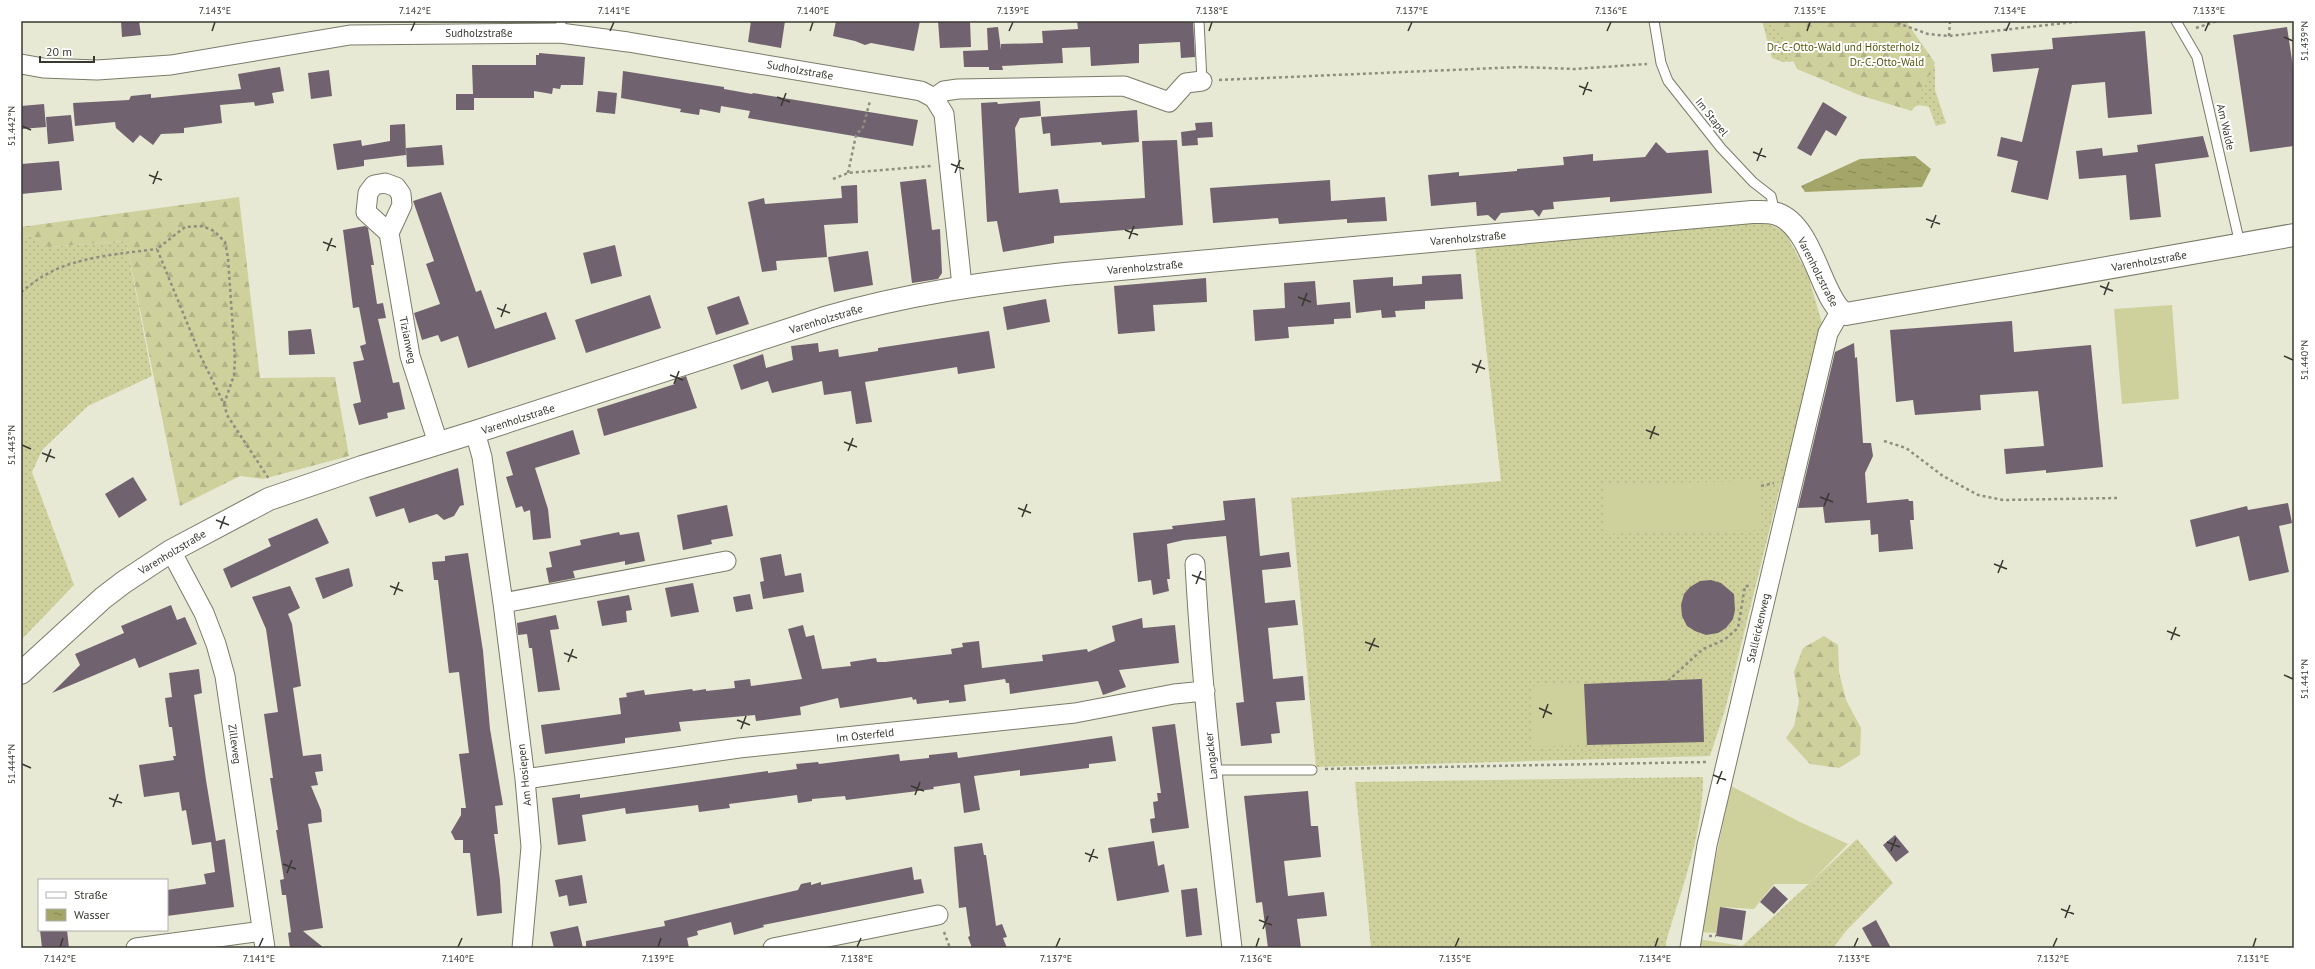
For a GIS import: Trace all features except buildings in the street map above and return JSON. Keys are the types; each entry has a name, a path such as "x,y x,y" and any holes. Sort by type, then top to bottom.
{"street":[{"name":"Sudholzstraße","path":"21,64 43,68 97,70 171,65 350,35 560,27 628,42 921,91 934,98"},
{"path":"962,286 944,114 934,98 944,91 958,89 1124,86 1169,102 1186,83 1202,81"},
{"name":"Varenholzstraße","path":"21,673 103,598 171,551 269,499 843,312 962,286 1065,274 1752,212 1775,213 1793,224 1818,267 1835,307 1840,312 1855,314 2240,244 2294,237"},
{"name":"Tizianweg","path":"389,233 410,356 438,444"},
{"name":"Stalleickenweg","path":"1690,948 1707,844 1828,333 1840,312"},
{"name":"Am Hosiepen","path":"475,432 482,457 503,603 525,779 531,847 522,948"},
{"name":"Zilleweg","path":"171,551 204,613 216,644 225,676 264,940"},
{"path":"503,603 726,561"},
{"name":"Langacker","path":"1195,564 1212,770 1232,948"},
{"name":"Im Osterfeld","path":"525,779 739,748 1074,713 1174,694 1205,691"},
{"path":"774,948 938,915"},
{"path":"136,948 264,940"}],"lane":[{"path":"1199,21 1202,81"},
{"name":"Im Stapel","path":"1654,21 1662,63 1668,81 1720,148 1753,182 1772,196 1775,213"},
{"name":"Am Walde","path":"2176,21 2184,32 2197,57 2240,244"},
{"path":"1212,770 1312,770"}],"path":[{"path":"1892,21 1928,34 1949,36 2083,21"},
{"path":"1949,36 1950,21"},
{"path":"2184,32 2217,21"},
{"path":"1202,81 1520,67 1574,69 1662,63"},
{"path":"848,173 856,135 863,127 874,83"},
{"path":"833,179 848,173 949,164"},
{"path":"21,292 49,272 104,256 157,249 185,227 202,226 214,231 225,242 228,258 235,359 234,375 224,404"},
{"path":"157,249 201,357 233,426 270,479 269,499"},
{"path":"1884,441 1906,448 1943,476 1978,495 2003,500 2117,498"},
{"path":"1668,681 1703,649 1724,640 1738,628 1745,586 1768,586"},
{"path":"1312,770 1705,762 1726,765"}],"green space":[{"name":"Dr.-C.-Otto-Wald","path":"1762,21 1866,21 1869,40 1935,66 1935,90 1946,123 1936,126 1929,107 1920,105 1910,108 1799,61 1783,62 1772,58"},
{"name":"Dr.-C.-Otto-Wald","path":"1775,21 1906,21 1935,63 1912,111 1859,95 1797,69"},
{"path":"239,197 260,378 335,377 349,456 263,479 240,476 180,506 126,241 49,247 30,235 21,238 21,227"},
{"path":"1760,220 1785,232 1808,275 1824,330 1792,453 1780,487 1725,710 1710,756 1316,767 1291,498 1501,481 1475,247"},
{"path":"30,235 49,247 126,241 152,376 88,406 42,450 32,472 74,585 21,640 21,238"},
{"path":"2172,305 2179,399 2122,404 2114,309"},
{"path":"1761,481 1762,530 1605,534 1604,484"},
{"path":"1824,636 1838,645 1839,672 1846,700 1861,728 1860,755 1839,768 1810,764 1786,738 1794,726 1799,701 1794,672 1803,648"},
{"path":"1584,684 1587,745 1533,747 1531,686"},
{"path":"1703,777 1702,798 1696,840 1666,942 1666,948 1371,948 1355,782"},
{"path":"1731,786 1800,822 1848,844 1809,884 1774,884 1754,909 1720,907 1716,933 1700,932"},
{"path":"1857,839 1893,883 1846,931 1833,948 1740,948"},
{"path":"1698,939 1742,946 1697,948"}],"water":[{"path":"1915,156 1931,169 1922,187 1805,192 1801,186 1860,159"}],"park label":[{"name":"Dr.-C.-Otto-Wald und Hörsterholz","path":"1843,47"}]}
